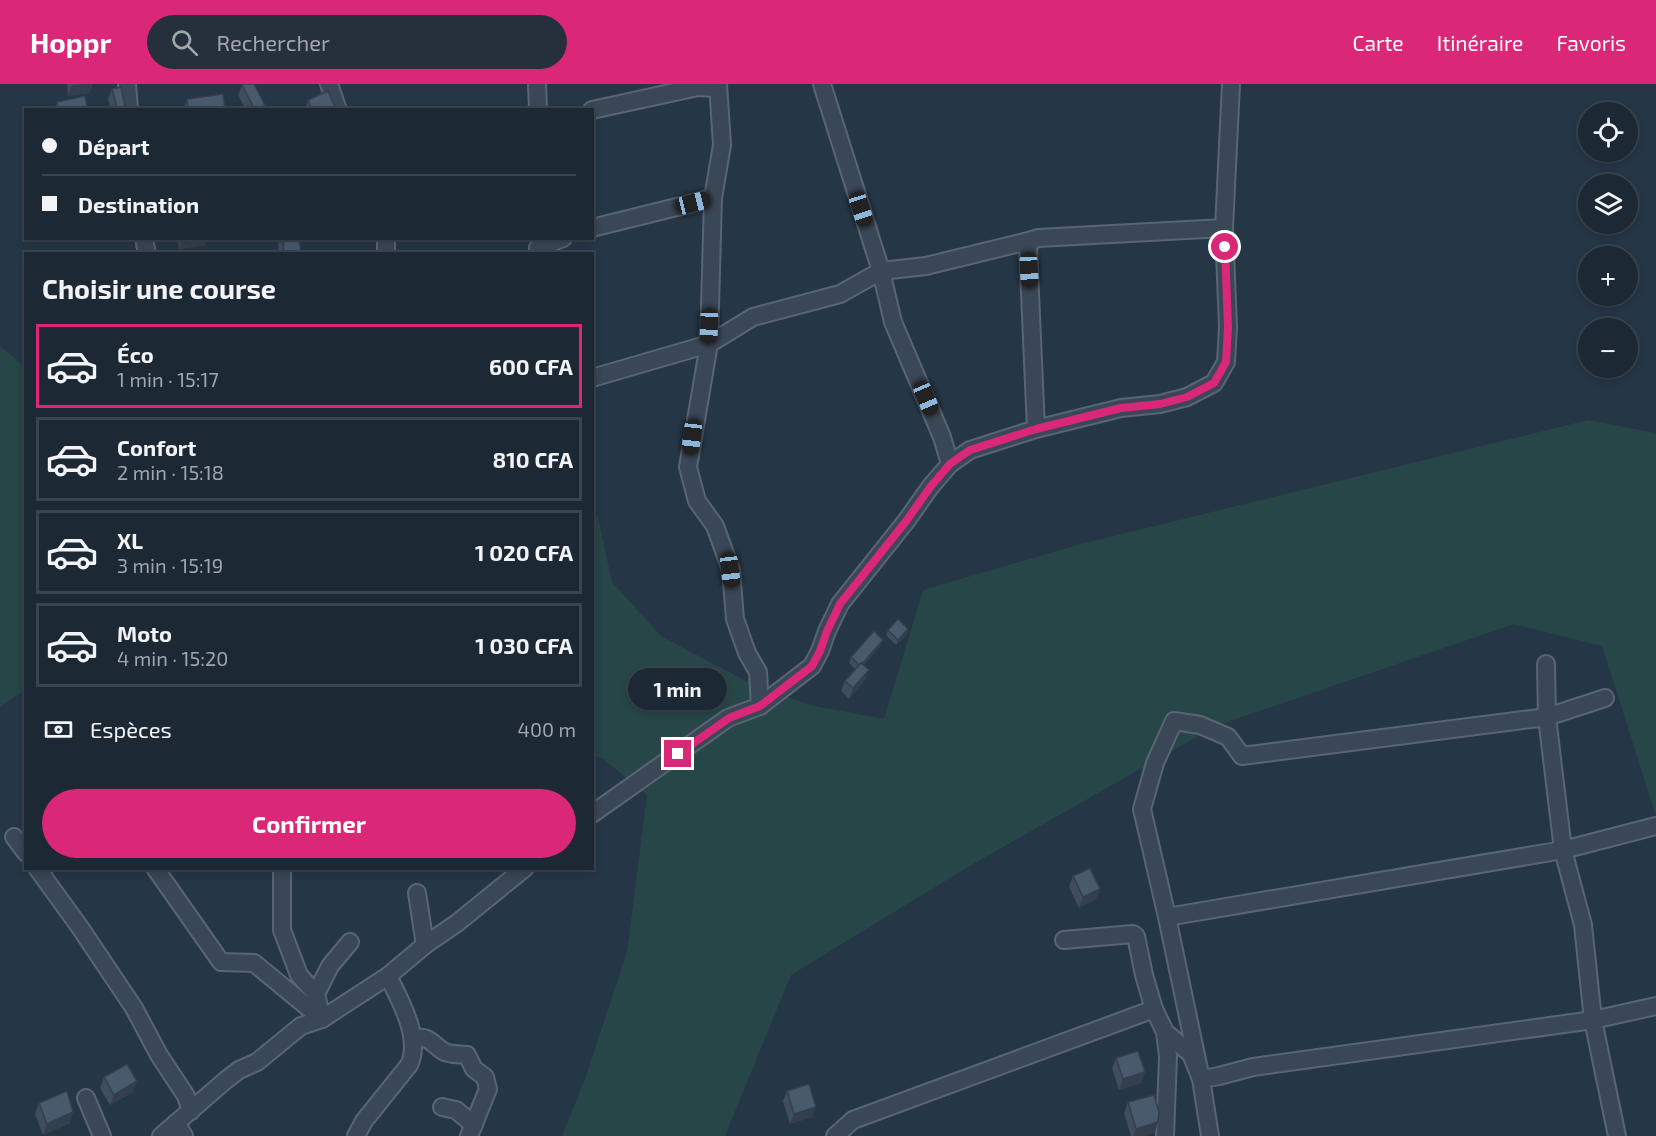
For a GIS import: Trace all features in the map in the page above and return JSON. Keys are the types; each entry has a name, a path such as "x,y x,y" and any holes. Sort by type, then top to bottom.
{"street":[{"path":"127,84 129,108"},
{"path":"329,84 337,108"},
{"path":"537,84 538,108"},
{"path":"822,84 880,272 893,322 942,436 950,464"},
{"path":"594,813 729,718 760,706 812,666 840,604 950,464 970,450 1036,429 1121,408 1160,404 1187,397 1214,383 1226,362 1228,327 1224,228 1231,84"},
{"path":"594,110 698,87 718,86 722,146 713,198 709,344 688,467 697,501 715,526 730,570 735,619 747,652 758,672 760,706"},
{"path":"594,228 713,198"},
{"path":"594,377 709,344 753,317 840,294 880,272 926,266 1038,237 1224,228"},
{"path":"538,247 557,240"},
{"path":"1032,240 1028,248 1036,429"},
{"path":"1546,664 1547,717 1563,850 1583,925 1593,1020 1617,1136"},
{"path":"1210,1136 1201,1079 1142,809 1155,763 1174,722 1200,725 1228,737 1242,756 1547,717 1605,698"},
{"path":"1167,917 1563,850 1656,826"},
{"path":"14,837 24,850"},
{"path":"38,870 134,1008 159,1055 186,1096 191,1111"},
{"path":"156,870 221,962 254,963 322,1019"},
{"path":"282,870 282,930 299,975 316,994 322,1019"},
{"path":"161,1136 180,1130 191,1111 239,1070 257,1062 301,1026 322,1019 388,976 523,870"},
{"path":"417,893 425,945"},
{"path":"1064,940 1133,934 1136,936 1154,1010 1165,1032 1168,1056 1166,1136"},
{"path":"316,994 330,966 350,942"},
{"path":"356,1136 364,1121 409,1065 412,1058 414,1039 398,995 388,976"},
{"path":"1201,1079 1253,1066 1593,1020 1656,1006"},
{"path":"835,1136 853,1120 1154,1010"},
{"path":"1165,1032 1191,1054 1201,1079"},
{"path":"414,1039 428,1038 445,1052 467,1055 474,1069 485,1077 488,1089 471,1130"},
{"path":"86,1098 102,1136"},
{"path":"442,1107 456,1110 471,1130"}],"green space":[{"path":"0,346 24,366 24,691 0,707"},
{"path":"1588,420 1656,433 1656,816 1602,646 1514,624 1216,726 968,867 791,975 725,1136 562,1136 586,1076 627,952 647,795 602,758 594,755 594,512 598,517 612,582 661,636 746,681 810,705 884,719 923,590 1081,544"}],"building":[{"path":"254,84 265,105 254,108 242,85"},
{"path":"121,87 125,106 117,108 112,89"},
{"path":"328,91 337,108 311,108 308,100"},
{"path":"223,94 225,108 188,108 187,99"},
{"path":"85,96 88,108 58,108 57,102"},
{"path":"283,240 299,240 301,252 284,252"},
{"path":"898,619 908,629 898,640 888,630"},
{"path":"874,631 883,640 859,665 851,657"},
{"path":"861,663 869,670 853,688 845,681"},
{"path":"1090,868 1100,889 1083,897 1073,876"},
{"path":"1138,1051 1145,1072 1123,1079 1116,1058"},
{"path":"127,1064 137,1081 114,1095 104,1077"},
{"path":"809,1084 816,1107 794,1114 787,1091"},
{"path":"67,1091 73,1112 47,1124 39,1103"},
{"path":"1154,1095 1159,1112 1158,1122 1136,1129 1128,1102"}],"route":[{"path":"678,754 729,718 760,706 812,666 840,604 931,486 950,464 970,450 1036,429 1121,408 1160,404 1187,397 1214,383 1226,362 1228,327 1225,247"}]}
